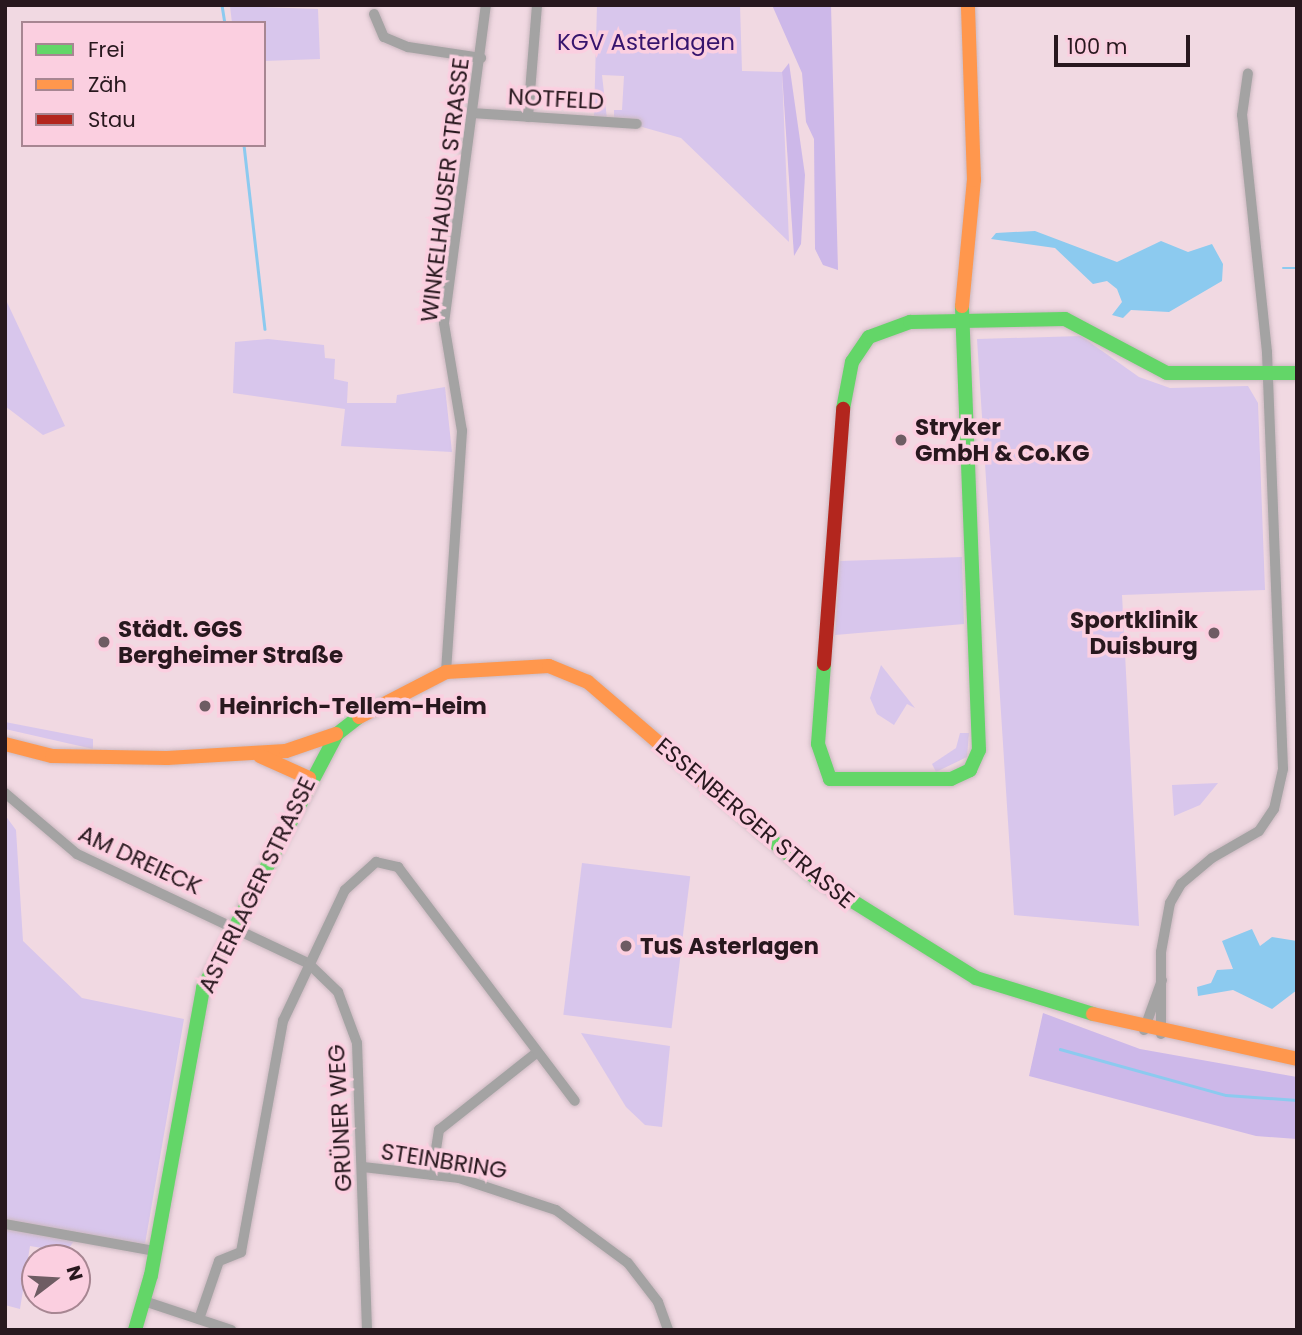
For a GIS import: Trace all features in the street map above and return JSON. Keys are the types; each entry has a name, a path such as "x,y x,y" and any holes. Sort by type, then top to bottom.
{"street":[{"name":"WINKELHAUSER STRASSE","path":"446,672 462,431 444,323 486,5"},
{"path":"528,117 537,5"},
{"path":"968,5 974,180 962,258 962,318 979,750 970,770 951,779 830,779 818,744 852,362 878,331 962,318 1065,318 1167,373 1297,373"},
{"path":"374,14 379,32 408,47 481,58"},
{"path":"1161,1034 1170,903 1181,884 1259,831 1281,790 1268,374 1242,116 1248,73"},
{"name":"NOTFELD","path":"473,113 636,124"},
{"name":"ESSENBERGER STRASSE","path":"446,672 519,665 569,671 861,912 976,978 1144,1030 1297,1059"},
{"name":"ASTERLAGER STRASSE","path":"135,1330 155,1251 202,988 312,772 337,734 374,705 446,672"},
{"path":"5,744 73,758 252,754 286,751 337,734"},
{"path":"286,751 312,772"},
{"path":"252,754 312,772"},
{"name":"AM DREIECK","path":"5,793 78,854 233,925"},
{"path":"199,1319 219,1261 241,1252 283,1021 308,963 345,890 376,862 393,862 575,1101"},
{"name":"GRÜNER WEG","path":"233,925 308,963 338,992 355,1034 363,1167 367,1330"},
{"path":"1144,1030 1163,980"},
{"path":"432,1175 439,1130 536,1053"},
{"name":"STEINBRING","path":"363,1167 432,1175 507,1189 580,1225 646,1284 668,1330"},
{"path":"5,1224 155,1251"},
{"path":"144,1301 231,1330"}],"green space":[{"name":"KGV Asterlagen","path":"597,5 740,5 742,71 782,72 789,242 681,138 614,119 614,110 622,110 624,76 602,75 607,119 594,117"},
{"path":"230,6 318,9 320,59 266,61 266,21 232,21"},
{"path":"5,298 65,426 43,435 5,406"},
{"path":"1081,336 1139,377 1170,388 1248,386 1258,403 1265,590 1122,595 1139,926 1014,915 977,339"},
{"path":"268,339 324,345 325,358 335,359 334,379 348,382 347,403 396,403 397,395 445,387 452,452 341,446 345,409 233,393 235,342"},
{"path":"962,557 964,624 835,635 840,561"},
{"path":"881,665 915,708 907,704 894,725 877,714 870,698"},
{"path":"5,722 93,739 93,749 5,729"},
{"path":"960,733 969,733 967,757 936,772 932,764 956,748"},
{"path":"1218,783 1200,805 1174,816 1172,785"},
{"path":"5,815 16,830 23,941 82,998 184,1019 145,1244 80,1233 72,1244 21,1244 20,1309 5,1305"},
{"name":"TuS Asterlagen","path":"582,863 690,876 672,1028 563,1015"},
{"path":"581,1033 670,1046 662,1127 645,1125 626,1107"}],"shaded area":[{"path":"772,5 831,5 838,270 823,265 815,249 814,139 806,122 802,73"},
{"path":"789,63 805,175 801,244 794,256 782,72"},
{"path":"1043,1013 1140,1049 1297,1077 1297,1139 1256,1136 1029,1076"}],"water":[{"path":"1035,231 1117,262 1161,241 1188,252 1212,244 1223,264 1222,281 1169,312 1131,310 1123,318 1112,315 1122,302 1117,289 1107,281 1093,284 1055,248 991,239 996,233"},
{"path":"1252,929 1260,946 1272,937 1297,941 1297,990 1272,1009 1233,990 1198,996 1197,987 1211,983 1217,970 1233,969 1222,941"}],"waterway":[{"path":"222,5 225,21"},
{"path":"244,147 265,329"},
{"path":"1283,268 1297,268"},
{"path":"1060,1049 1226,1095 1297,1100"}],"traffic: fast":[{"path":"824,664 818,744 830,779 951,779 970,770 979,750 962,306"},
{"path":"843,409 852,362 869,337 910,322 1065,319 1167,373 1297,373"},
{"path":"135,1330 151,1275 203,988 337,734 359,717"},
{"path":"725,800 817,879 976,978 1093,1014"}],"traffic: slow":[{"path":"962,306 974,180 968,5"},
{"path":"359,717 446,672 549,666 588,682 725,800"},
{"path":"5,744 52,756 167,758 286,751 336,734"},
{"path":"260,756 309,778"},
{"path":"1093,1014 1297,1059"}],"traffic: jam":[{"path":"824,664 843,409"}],"place":[{"name":"Stryker GmbH & Co.KG","path":"901,440"},
{"name":"Sportklinik Duisburg","path":"1214,633"},
{"name":"Städt. GGS Bergheimer Straße","path":"104,642"},
{"name":"Heinrich-Tellem-Heim","path":"205,706"},
{"name":"TuS Asterlagen","path":"626,946"}]}
